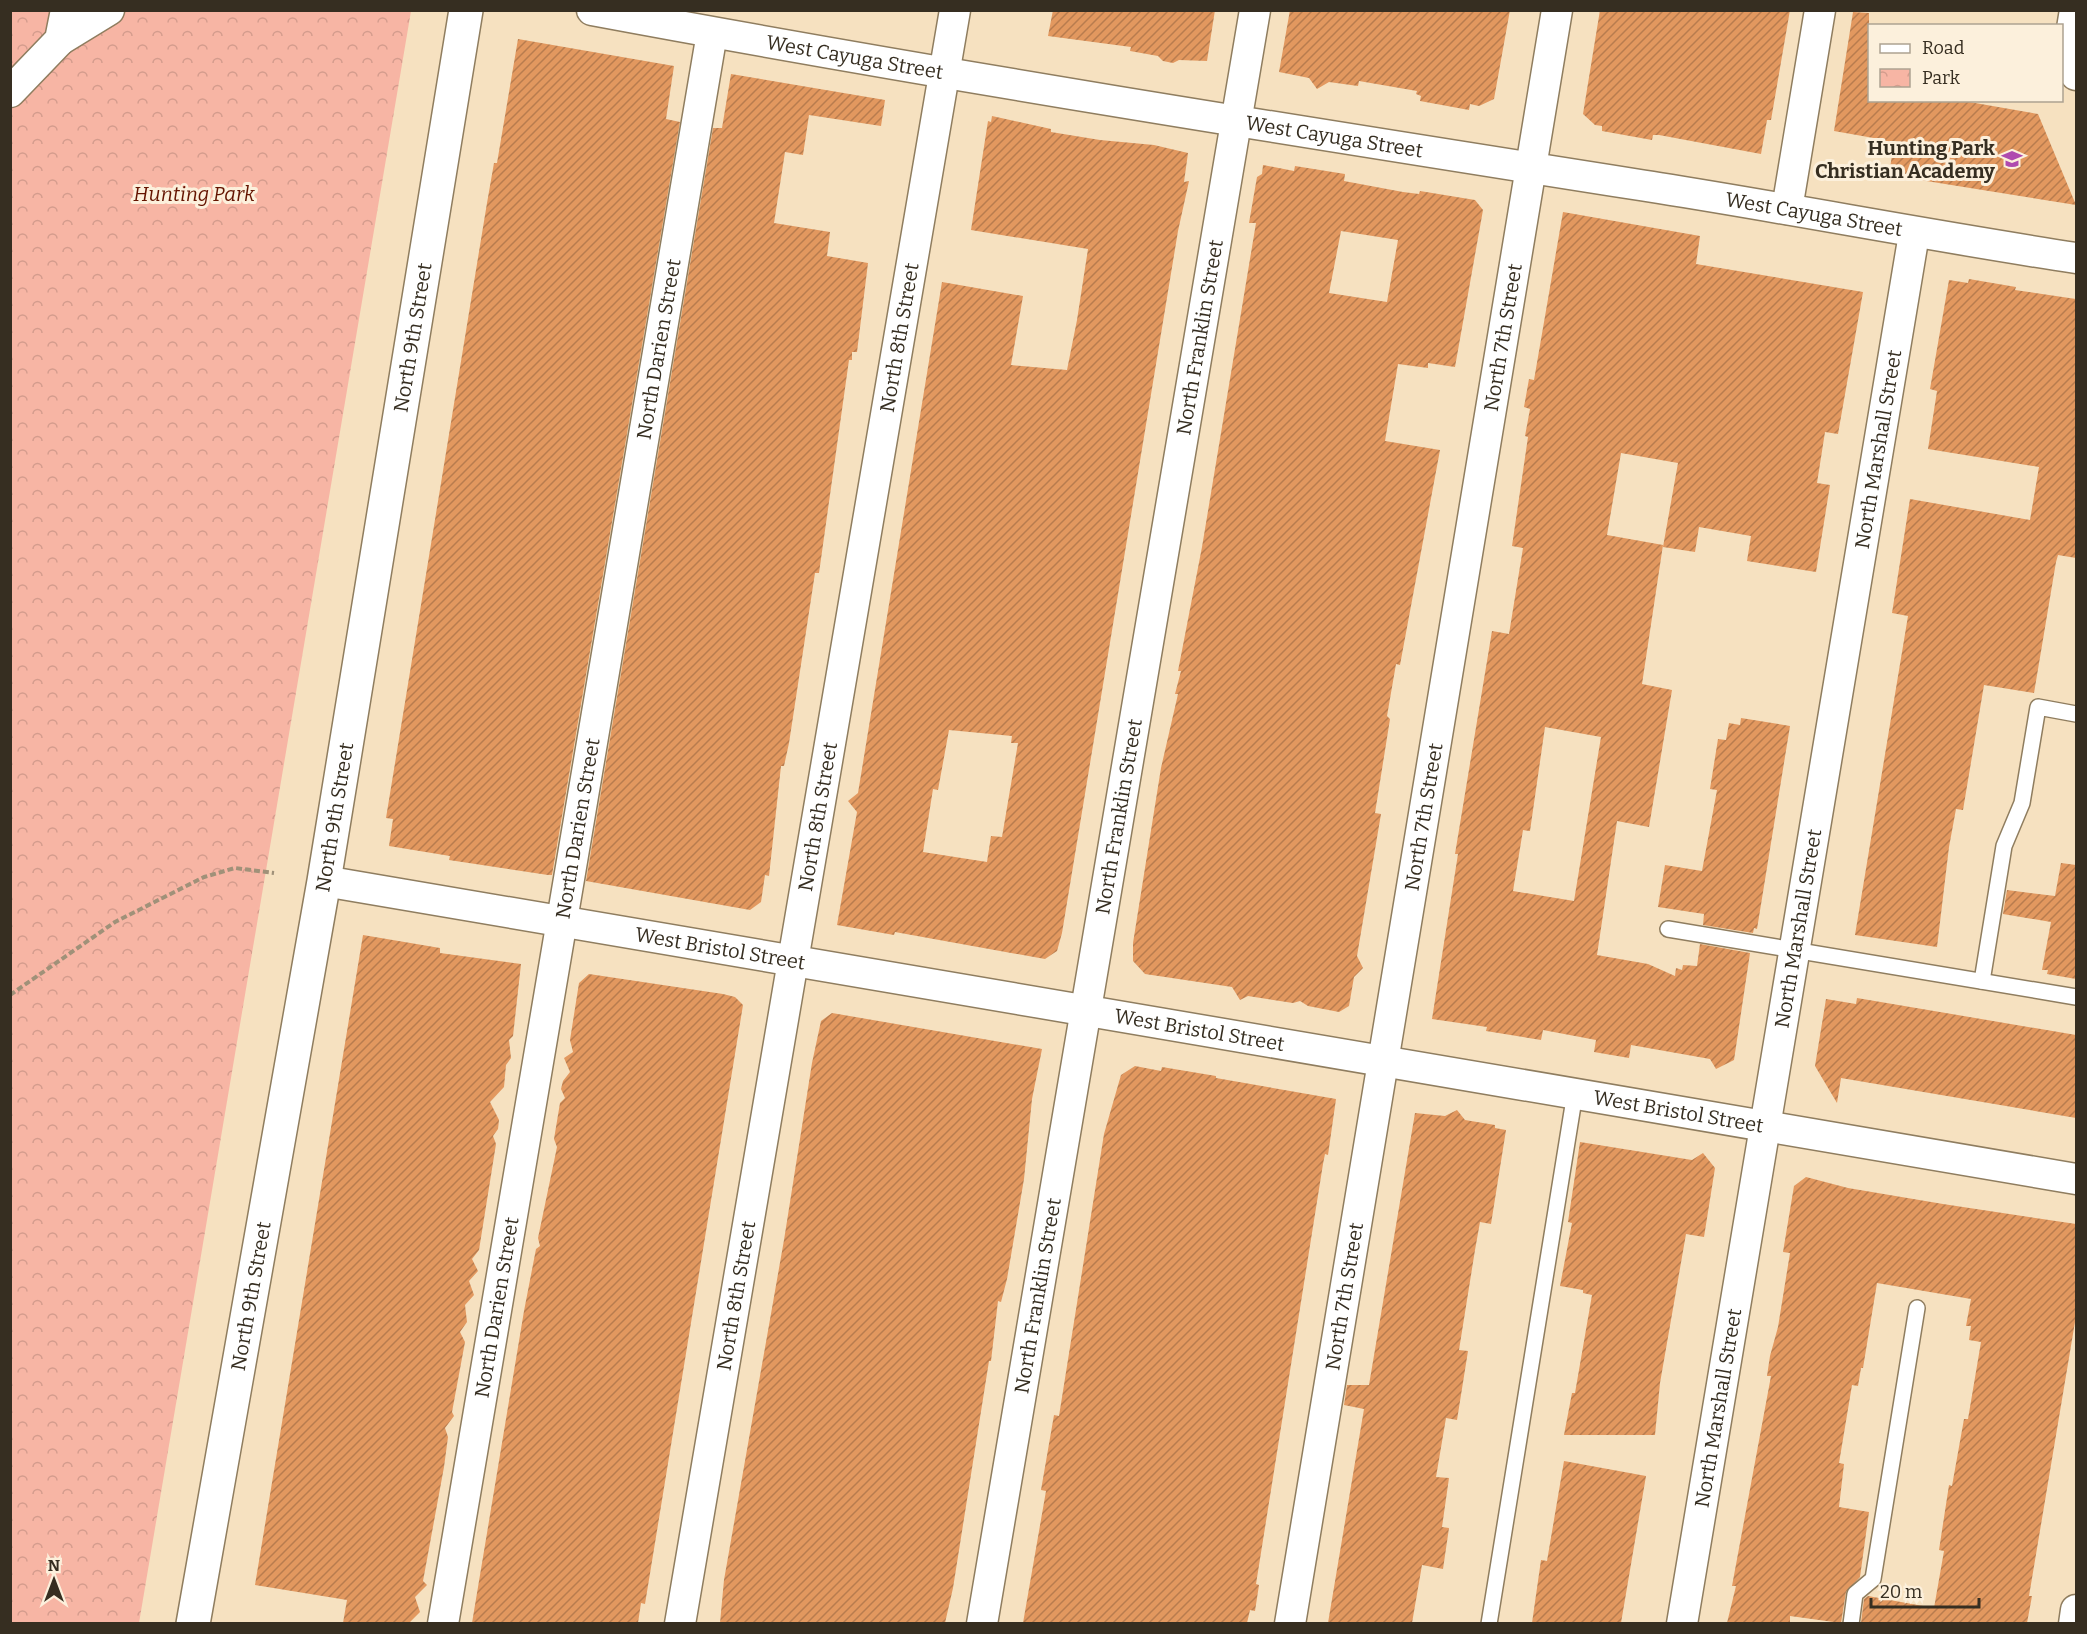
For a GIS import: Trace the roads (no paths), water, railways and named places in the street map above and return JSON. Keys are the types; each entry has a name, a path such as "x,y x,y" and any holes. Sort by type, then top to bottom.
{"street":[{"path":"60,40 66,10"},
{"path":"10,92 60,40 109,10"},
{"name":"North 9th Street","path":"193,1623 324,881 466,10"},
{"name":"West Cayuga Street","path":"592,10 704,24 945,71 1787,209 1914,234 2076,258"},
{"name":"North 8th Street","path":"680,1623 791,960 955,10"},
{"name":"North Franklin Street","path":"982,1623 1255,10"},
{"name":"North 7th Street","path":"1290,1623 1529,168 1557,10"},
{"path":"1787,209 1820,10"},
{"path":"2075,10 2068,53 2076,75"},
{"name":"North Darien Street","path":"443,1623 561,921 704,24"},
{"name":"North Marshall Street","path":"1682,1623 1914,234"},
{"name":"West Bristol Street","path":"324,881 2076,1179"},
{"path":"2074,1623 2076,1610"}],"lane":[{"path":"1982,981 2004,846 2022,803 2038,707 2076,714"},
{"path":"1668,929 2076,997"},
{"path":"1489,1623 1575,1093"},
{"path":"1851,1623 1856,1594 1873,1579 1917,1308"}],"place":[{"name":"Hunting Park Christian Academy","path":"2012,159"}],"park label":[{"name":"Hunting Park","path":"194,194"}]}
